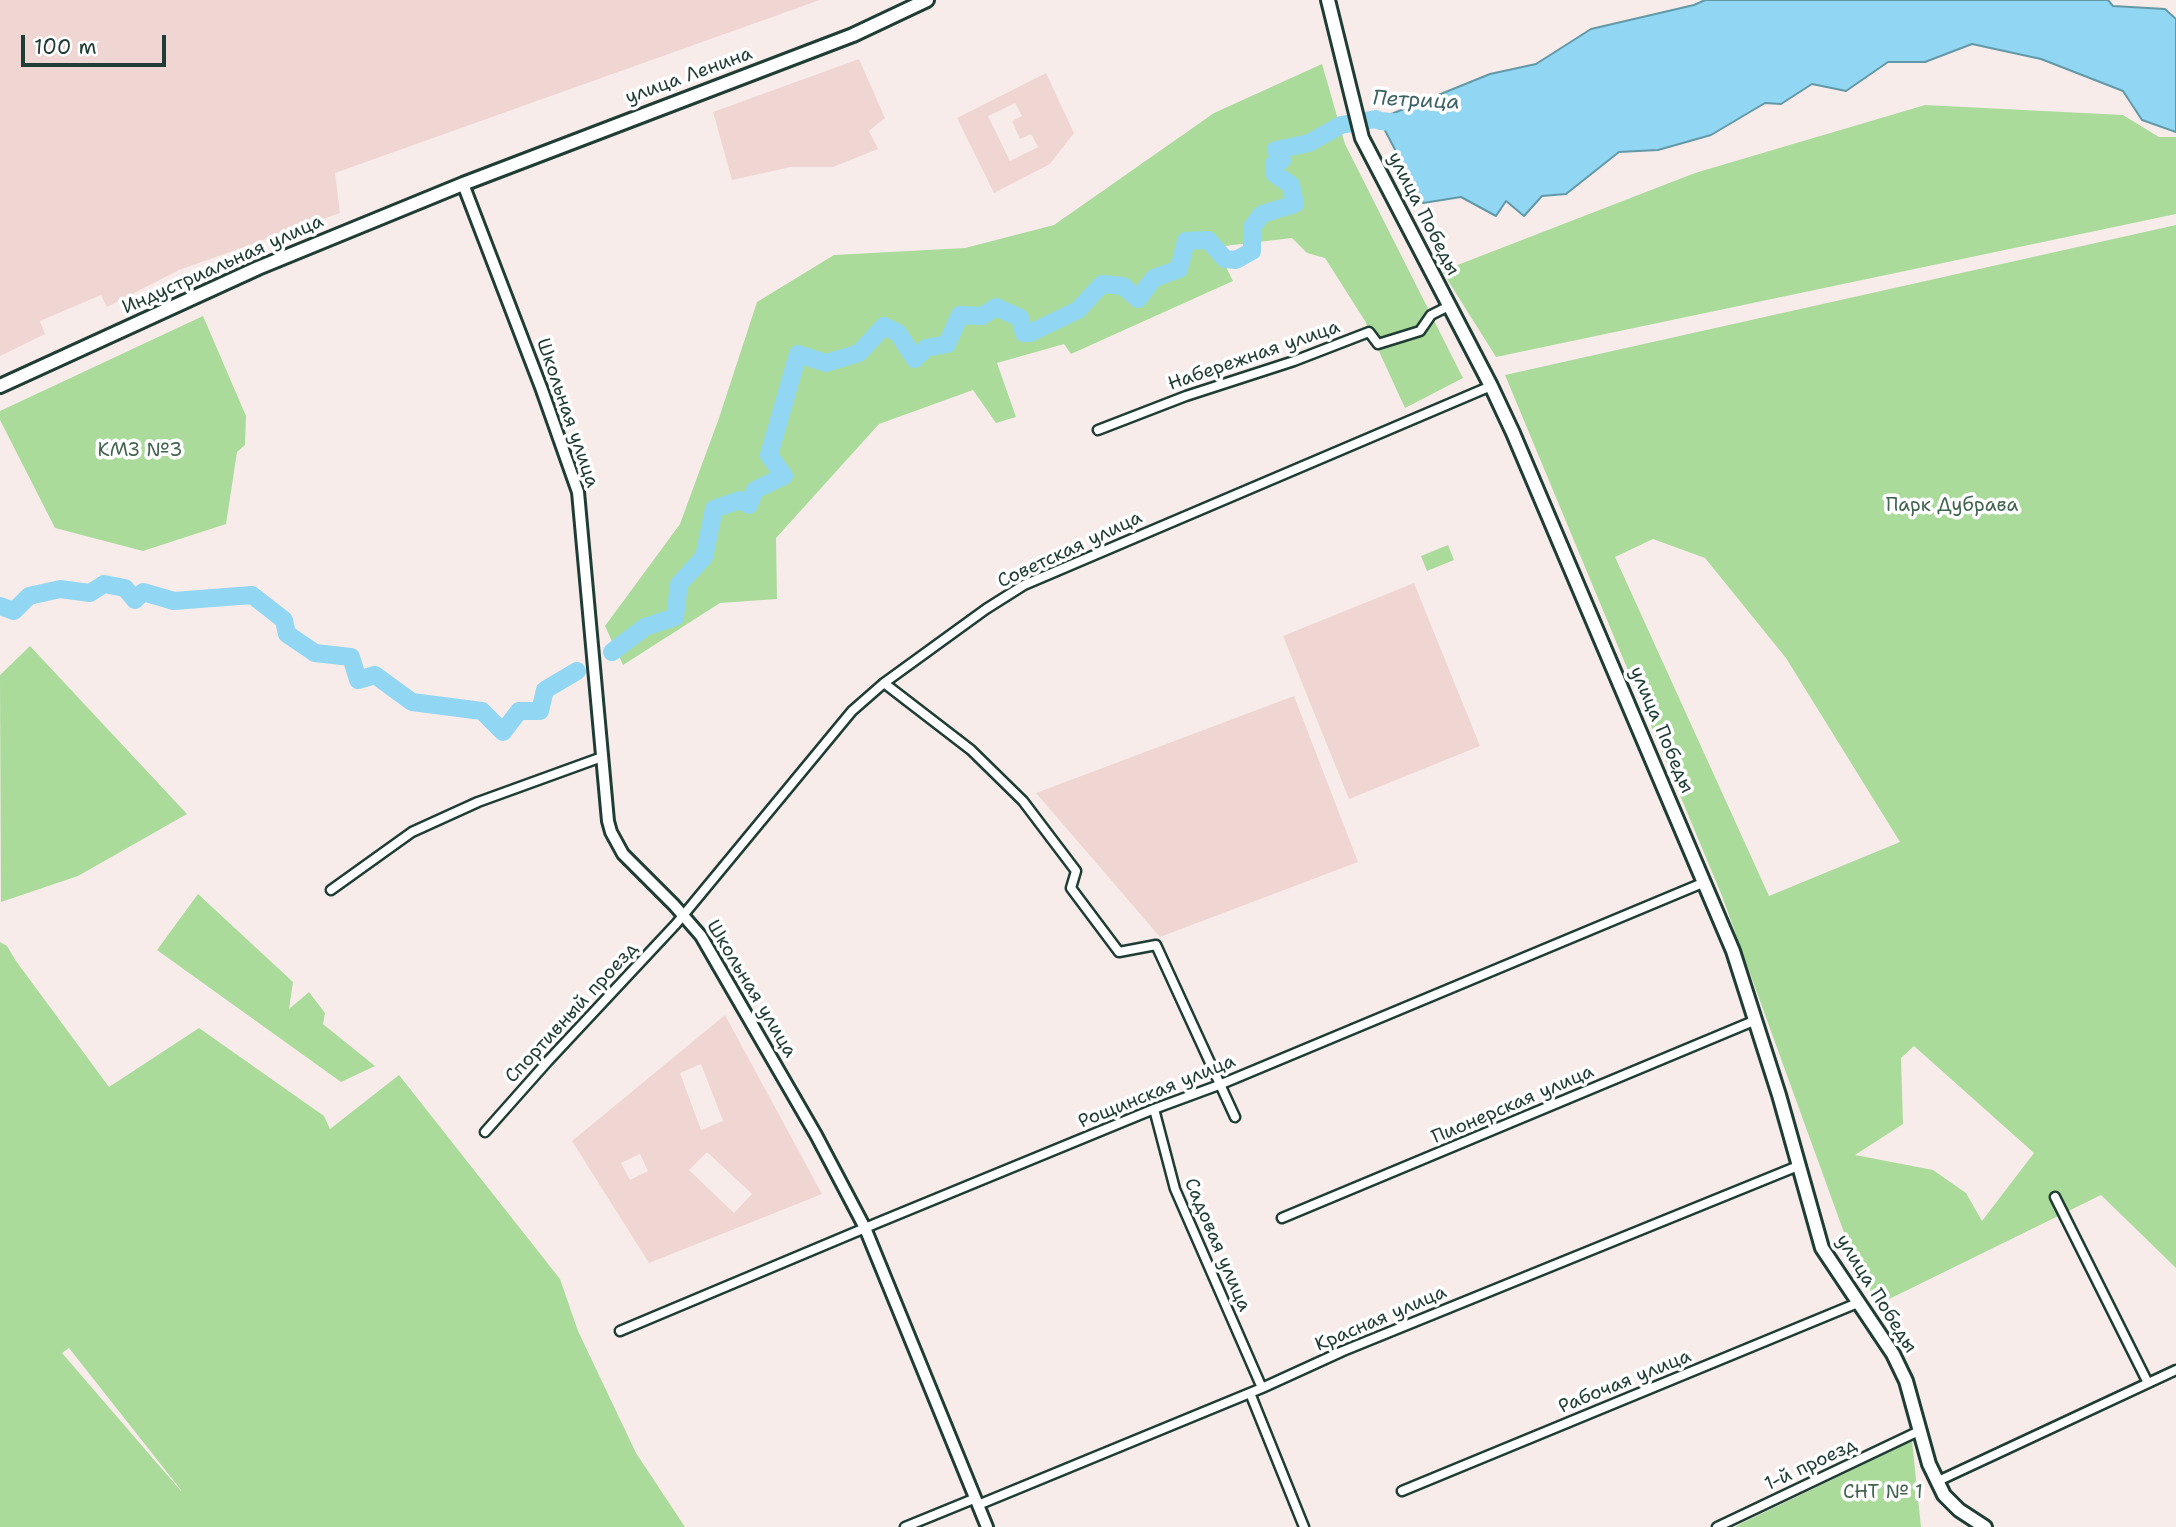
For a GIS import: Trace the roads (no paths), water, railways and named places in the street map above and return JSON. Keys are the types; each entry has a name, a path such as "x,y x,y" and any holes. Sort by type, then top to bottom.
{"main road":[{"name":"улица Ленина","path":"463,184 853,35 927,0"},
{"name":"улица Победы","path":"1328,0 1362,138 1491,386 1553,524 1732,951 1756,1020 1822,1248 1894,1354 1906,1381 1936,1482"},
{"name":"Индустриальная улица","path":"0,386 258,268 463,184"},
{"path":"1936,1482 1959,1510 1985,1527"}],"street":[{"name":"Школьная улица","path":"463,184 550,410 578,492 608,821 615,843 701,936 816,1135 865,1228 987,1527"},
{"name":"Набережная улица","path":"1098,430 1369,332 1378,344 1420,331 1432,315 1449,306"},
{"name":"Советская улица","path":"684,915 852,711 884,683 986,609 1024,585 1491,386"},
{"path":"884,683 971,750 1023,801 1076,871 1071,888 1119,952 1156,945 1235,1117"},
{"path":"331,890 412,832 478,802 602,757"},
{"name":"Рощинская улица","path":"620,1331 1705,882"},
{"name":"Спортивный проезд","path":"485,1132 684,915"},
{"name":"Пионерская улица","path":"1282,1218 1756,1020"},
{"name":"Садовая улица","path":"1154,1109 1175,1189 1262,1388"},
{"name":"Красная улица","path":"905,1527 1250,1393 1343,1351 1798,1166"},
{"path":"2055,1197 2148,1383"},
{"name":"Рабочая улица","path":"1402,1491 1860,1302"},
{"path":"1936,1482 2176,1370"},
{"path":"1250,1393 1304,1527"},
{"name":"1-й проезд","path":"1717,1527 1919,1431"}],"water":[{"path":"1705,0 2108,0 2113,6 2165,9 2176,19 2176,132 2142,120 2123,91 2041,59 1972,44 1925,62 1888,62 1846,91 1812,84 1781,104 1765,103 1711,135 1658,150 1619,152 1566,194 1542,196 1524,216 1506,201 1496,216 1461,197 1423,203 1379,119 1490,74 1536,64 1591,29 1694,5"}],"waterway":[{"name":"Петрица","path":"612,652 645,627 675,617 679,584 704,557 714,509 740,500 749,505 755,490 784,476 769,455 798,354 826,363 859,353 884,326 898,333 915,359 926,348 947,344 960,315 982,316 996,307 1020,318 1024,333 1030,333 1078,310 1102,284 1123,286 1138,299 1154,278 1179,269 1186,241 1208,240 1225,259 1236,260 1252,251 1252,227 1262,214 1295,204 1291,185 1275,174 1274,164 1282,160 1276,150 1309,143 1341,125 1376,119 1403,123"},
{"name":"Петрица","path":"0,606 14,611 29,596 60,589 90,593 104,584 125,588 135,600 143,592 174,601 252,595 284,620 287,634 315,653 351,657 358,680 375,675 412,702 482,711 503,732 519,711 540,711 545,690 577,671"}],"park label":[{"name":"КМЗ №3","path":"140,451"},
{"name":"Парк Дубрава","path":"1952,506"},
{"name":"СНТ № 1","path":"1883,1493"}]}
